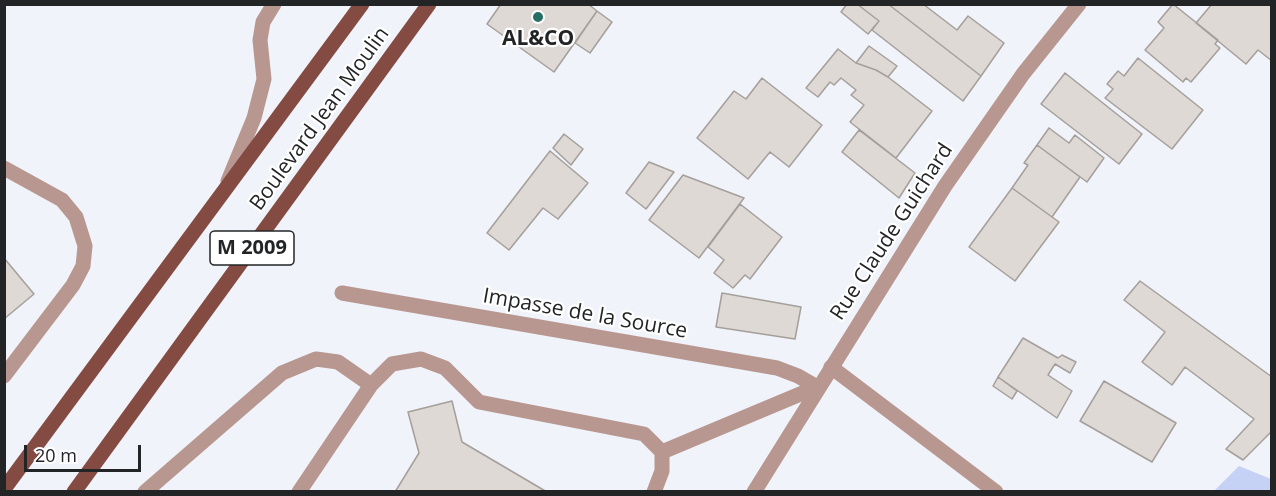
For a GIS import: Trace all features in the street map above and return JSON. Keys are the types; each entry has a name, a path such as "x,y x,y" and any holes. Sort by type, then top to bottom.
{"main road":[{"name":"Boulevard Jean Moulin","path":"4,489 362,4"},
{"name":"Boulevard Jean Moulin","path":"74,492 429,4"}],"street":[{"path":"222,195 254,118 264,79 261,40 263,22 274,4"},
{"name":"Rue Claude Guichard","path":"754,492 817,387 945,186 1023,74 1079,4"},
{"path":"4,168 62,200 76,217 85,246 83,266 73,285 4,376"},
{"name":"Impasse de la Source","path":"342,294 777,368 817,387"},
{"path":"145,492 282,373 316,358 338,362 371,385"},
{"path":"299,492 371,385 392,364 421,358 445,368 479,402 644,434 662,452 662,471 654,492"},
{"path":"831,367 996,492"},
{"path":"662,452 817,387"}],"shaded area":[{"path":"1239,466 1271,479 1271,491 1214,491"}],"building":[{"path":"501,4 588,4 597,11 554,72 487,24"},
{"path":"847,4 857,4 879,21 868,34 841,12"},
{"path":"857,4 888,4 981,76 963,101 872,30 879,21"},
{"path":"888,4 923,4 957,30 968,16 1004,43 981,76"},
{"path":"1173,4 1218,40 1215,44 1220,48 1191,82 1186,78 1183,82 1145,50 1164,28 1158,22"},
{"path":"1212,4 1272,4 1272,61 1258,50 1246,64 1196,23"},
{"path":"597,11 612,22 590,53 575,43"},
{"path":"869,46 897,66 888,77 856,63"},
{"path":"838,49 856,63 888,77 932,111 896,158 850,122 864,105 851,95 856,90 841,78 834,85 830,82 818,97 806,88"},
{"path":"1138,58 1203,110 1172,149 1105,98 1113,89 1107,84 1118,71 1124,76"},
{"path":"1065,73 1142,134 1119,164 1041,104"},
{"path":"762,78 822,125 789,167 770,152 748,179 697,138 734,91 746,99"},
{"path":"1049,128 1069,143 1075,135 1104,158 1087,182 1037,145"},
{"path":"859,130 915,173 899,198 842,152"},
{"path":"564,134 583,149 571,165 553,148"},
{"path":"1037,145 1080,177 1052,217 1012,188 1028,165 1024,163"},
{"path":"550,151 588,183 558,219 543,208 509,250 487,233"},
{"path":"649,162 674,172 646,209 626,193"},
{"path":"683,175 744,198 699,258 649,220"},
{"path":"1012,188 1059,222 1015,281 969,247"},
{"path":"740,204 782,237 750,279 745,275 733,288 714,273 724,260 708,247"},
{"path":"4,258 34,294 4,319"},
{"path":"1140,281 1272,377 1272,431 1243,460 1226,449 1254,419 1185,367 1172,385 1142,362 1165,332 1124,300"},
{"path":"722,293 801,307 795,339 716,327"},
{"path":"1023,338 1058,358 1062,355 1076,362 1070,373 1055,364 1048,375 1072,391 1057,418 998,377"},
{"path":"998,377 1017,391 1012,399 993,386"},
{"path":"1104,381 1176,423 1152,462 1080,421"},
{"path":"452,401 462,442 547,492 395,492 419,453 408,412"}],"place":[{"name":"AL&CO","path":"538,17"}]}
